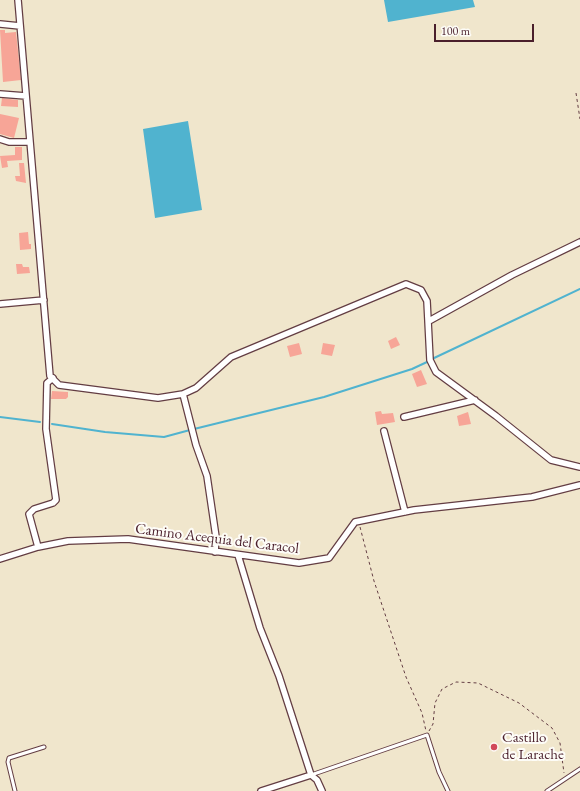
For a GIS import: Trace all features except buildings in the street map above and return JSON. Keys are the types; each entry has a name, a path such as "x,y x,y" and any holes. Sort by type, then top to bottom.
{"street":[{"path":"18,0 50,376 59,385 158,398 183,394 196,388 231,357 406,284 421,290 427,301 430,360 436,372 475,400 550,460 580,468"},
{"path":"0,24 20,26"},
{"path":"0,94 26,96"},
{"path":"0,139 9,142 30,142"},
{"path":"429,321 512,275 580,242"},
{"path":"0,304 44,300"},
{"path":"38,547 29,514 34,509 53,503 56,500 46,429 47,383 53,378"},
{"path":"183,394 196,445 207,476 216,537 215,552"},
{"path":"404,417 475,400"},
{"path":"384,431 405,512"},
{"path":"358,521 405,512 532,497 580,486"},
{"name":"Camino Acequia del Caracol","path":"0,559 38,547 68,541 128,539 299,563 329,558 358,521"},
{"path":"238,555 260,628 279,676 311,775 317,780 322,791"},
{"path":"261,791 311,775"}],"lane":[{"path":"311,775 427,735 439,772 448,791"},
{"path":"15,791 8,762 9,758 44,747"},
{"path":"547,791 580,769"}],"path":[{"path":"576,93 580,119"},
{"path":"358,521 406,677 422,713 427,735"},
{"path":"427,735 433,724 435,702 442,689 456,682 478,683 519,703 552,728 560,743 565,768 563,780"}],"water":[{"path":"384,0 473,0 475,7 388,22"},
{"path":"188,121 202,210 155,218 143,129"}],"waterway":[{"path":"432,359 580,289"},
{"path":"194,429 324,397 412,369 427,362"},
{"path":"0,417 40,422"},
{"path":"52,424 105,432 164,437 190,430"}],"place":[{"name":"Castillo de Larache","path":"494,747"}]}
